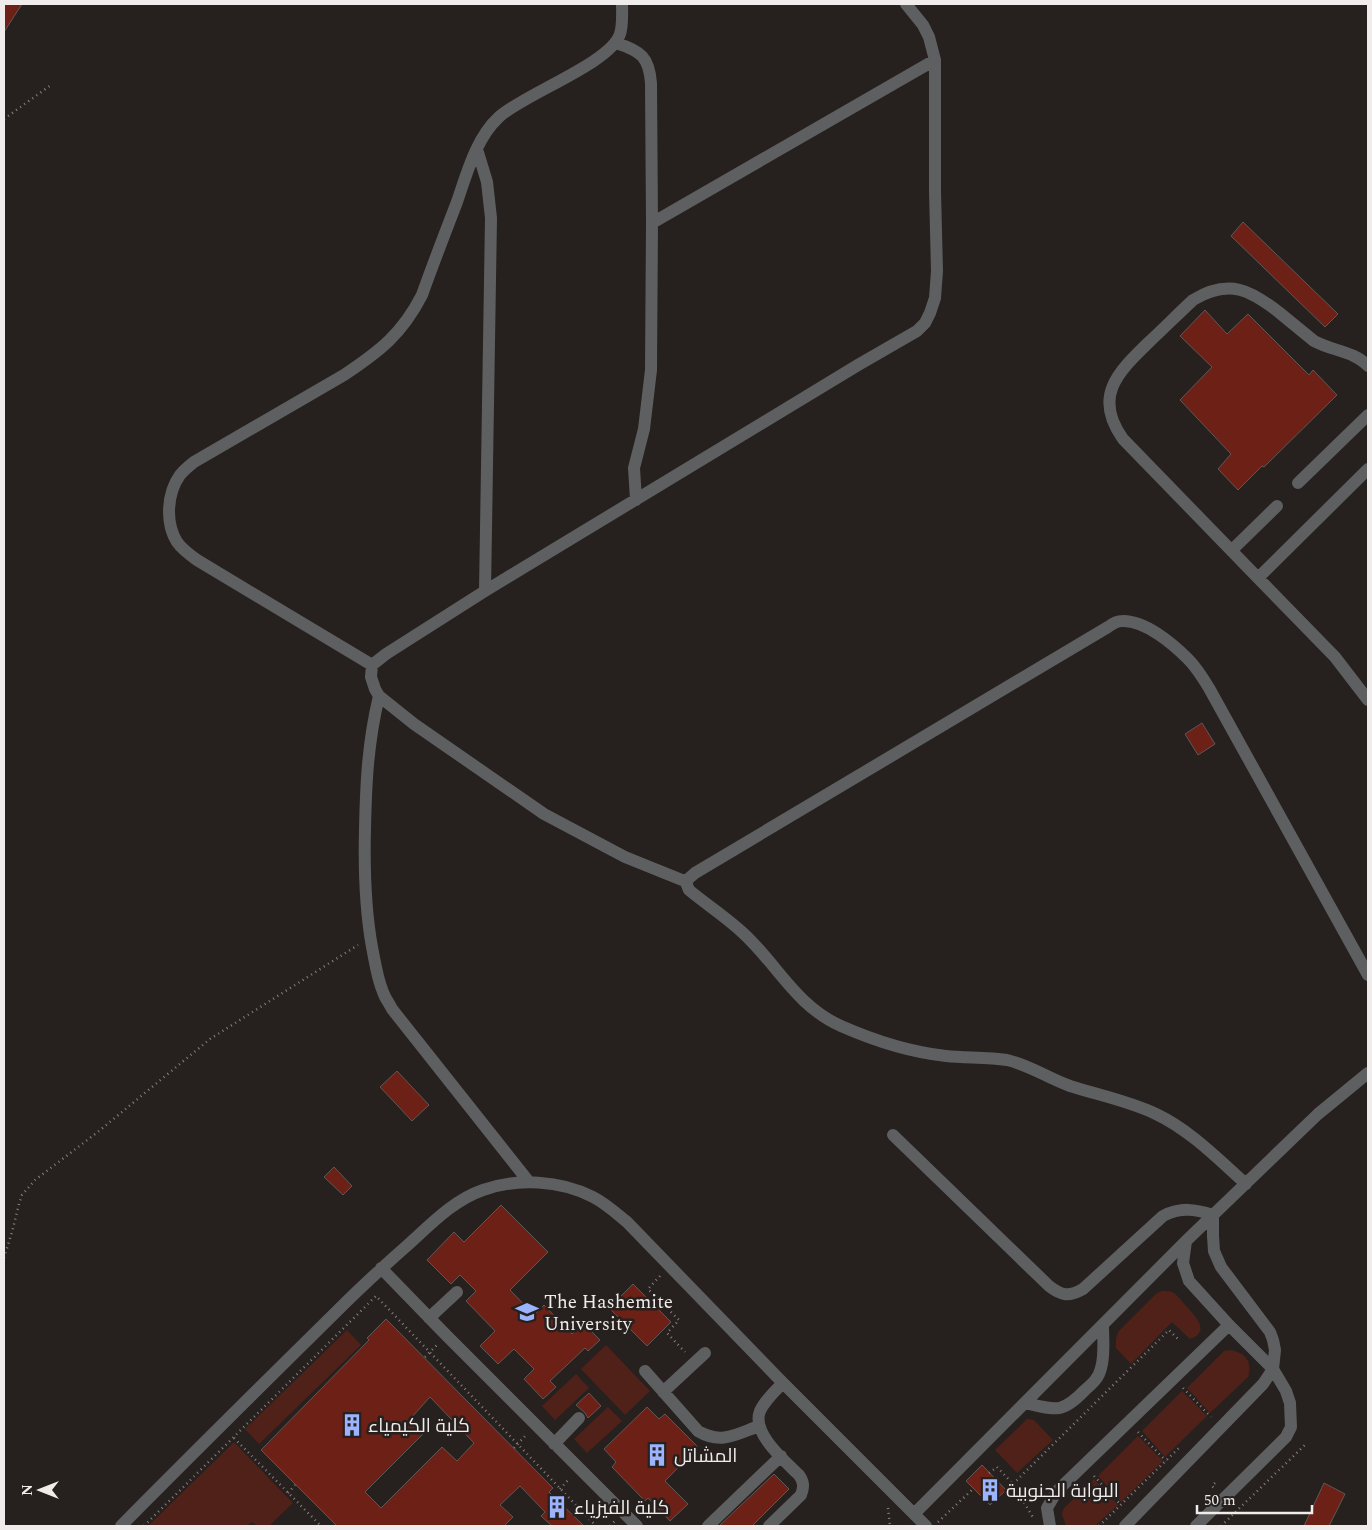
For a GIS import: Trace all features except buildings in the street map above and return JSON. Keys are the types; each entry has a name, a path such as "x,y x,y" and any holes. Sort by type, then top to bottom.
{"street":[{"path":"372,665 197,560 187,552 178,543 172,532 170,509 174,486 180,476 194,462 344,375 371,356 398,332 412,315 422,295 477,149 484,136 499,117 513,106 602,55 616,43 620,34 622,4"},
{"path":"687,882 625,858 544,814 414,724 379,696 372,682 372,665 381,657 485,591 858,365 906,338 925,324 935,298 937,272 935,60 934,49 926,31 906,4"},
{"path":"616,43 634,49 641,54 649,65 650,72 652,223 650,370 646,418 634,468 636,500"},
{"path":"652,223 935,60"},
{"path":"477,149 488,182 491,218 485,591"},
{"path":"1368,366 1354,356 1322,346 1314,341 1257,296 1248,292 1229,289 1210,291 1193,300 1126,364 1119,372 1113,386 1110,401 1113,422 1124,439 1335,657 1368,700"},
{"path":"1298,483 1368,415"},
{"path":"1258,578 1368,469"},
{"path":"1232,550 1277,506"},
{"path":"1246,1184 1191,1136 1156,1114 1068,1085 1036,1070 1006,1060 948,1056 906,1050 839,1025 809,1006 743,933 690,890 687,882 688,878 1108,627 1120,621 1133,622 1150,629 1189,660 1209,688 1368,975"},
{"path":"379,696 368,750 365,891 370,937 382,990 392,1009 529,1182"},
{"path":"914,1514 1213,1215 1318,1114 1368,1073"},
{"path":"893,1135 1049,1286 1066,1295 1075,1294 1083,1289 1163,1216 1170,1212 1187,1209 1213,1215"},
{"path":"121,1526 381,1268 438,1218 461,1200 482,1190 505,1184 529,1182 576,1190 594,1198 627,1222 783,1383 926,1526"},
{"path":"1125,1526 1263,1384 1273,1369 1275,1350 1270,1332 1221,1267 1214,1251 1212,1236 1213,1215"},
{"path":"1186,1242 1183,1263 1189,1281 1273,1369 1290,1402 1291,1427 1286,1437 1196,1526"},
{"path":"381,1268 446,1336 637,1526"},
{"path":"429,1318 458,1292"},
{"path":"1025,1402 1052,1409 1073,1403 1098,1376 1102,1361 1103,1325"},
{"path":"1050,1526 1047,1508 1057,1491 1229,1325"},
{"path":"663,1392 705,1352"},
{"path":"645,1371 698,1431 705,1435 720,1438 727,1437 759,1426"},
{"path":"769,1526 801,1495 804,1488 803,1481 799,1475 766,1438 759,1426 758,1418 762,1408 783,1383"},
{"path":"554,1444 579,1418"},
{"path":"708,1526 781,1456"}],"path":[{"path":"4,119 51,85"},
{"path":"4,1258 22,1195 35,1180 100,1131 210,1039 370,937"},
{"path":"663,1274 648,1289 679,1320 667,1333 695,1362"},
{"path":"144,1526 376,1296 596,1526"},
{"path":"1013,1484 1169,1330 1180,1341"},
{"path":"425,1357 446,1336"},
{"path":"1177,1394 1183,1388 1211,1417"},
{"path":"221,1425 321,1526"},
{"path":"514,1448 535,1425"},
{"path":"1132,1438 1138,1432 1166,1461"},
{"path":"1099,1526 1185,1442"},
{"path":"1221,1526 1306,1444"},
{"path":"989,1473 996,1467 1013,1484 1039,1526"},
{"path":"1088,1482 1094,1476 1121,1505"},
{"path":"288,1493 295,1485"},
{"path":"934,1526 974,1488"},
{"path":"888,1509 890,1526"}],"shaded area":[{"path":"1162,1291 1172,1292 1178,1297 1196,1318 1199,1323 1200,1332 1190,1339 1172,1322 1131,1364 1116,1348 1118,1332 1157,1293"},
{"path":"347,1330 361,1345 259,1444 245,1429"},
{"path":"606,1345 650,1391 625,1415 581,1369"},
{"path":"1230,1350 1244,1355 1249,1367 1248,1377 1210,1413 1187,1388 1224,1351"},
{"path":"576,1374 589,1388 555,1420 542,1406"},
{"path":"1182,1391 1207,1416 1165,1457 1142,1431"},
{"path":"608,1407 622,1421 587,1453 574,1439"},
{"path":"1027,1419 1034,1420 1053,1440 1017,1473 995,1450"},
{"path":"1138,1436 1163,1461 1121,1502 1098,1476"},
{"path":"234,1442 293,1503 269,1526 257,1526 252,1522 247,1526 148,1526"},
{"path":"1094,1479 1118,1505 1095,1526 1066,1526 1062,1514 1064,1508"}],"place":[{"name":"The Hashemite University","path":"527,1312"},
{"name":"كلية الكيمياء","path":"352,1425"},
{"name":"المشاتل","path":"657,1455"},
{"name":"البوابة الجنوبية","path":"990,1490"},
{"name":"كلية الفيزياء","path":"557,1507"}]}
